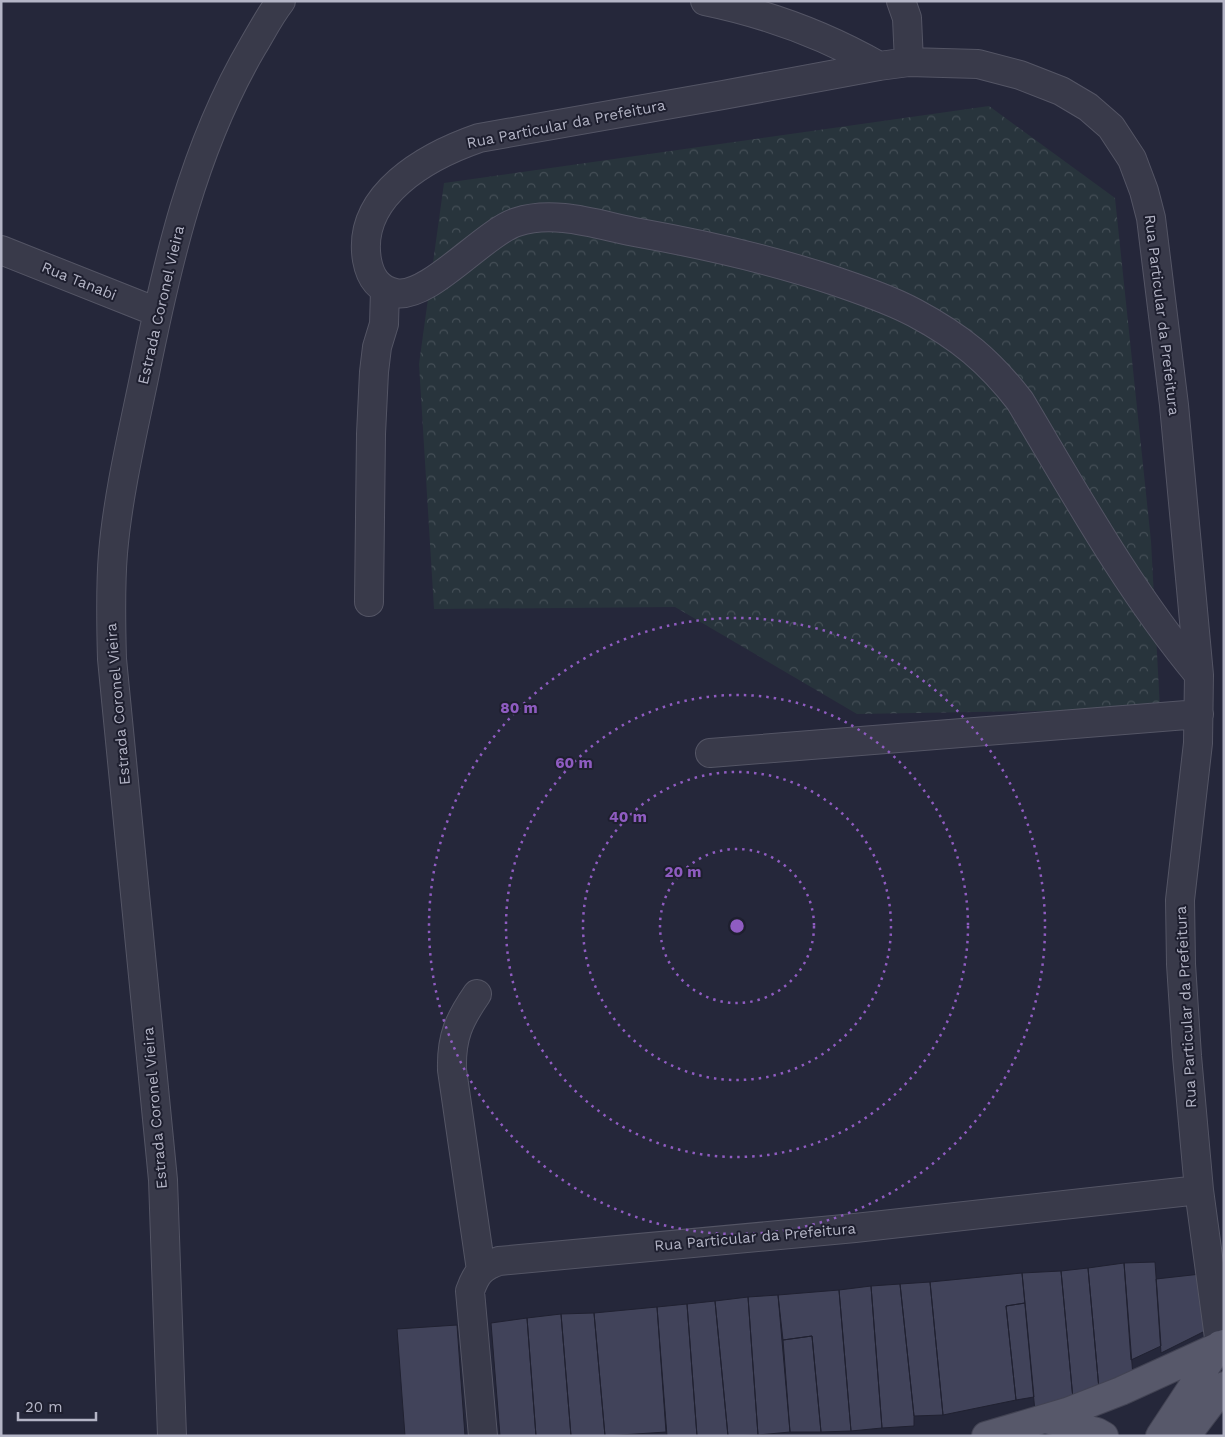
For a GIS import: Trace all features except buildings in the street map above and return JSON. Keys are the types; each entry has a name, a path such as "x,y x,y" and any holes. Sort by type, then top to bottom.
{"main road":[{"path":"986,1436 1046,1419 1121,1390 1222,1345"},
{"path":"1160,1436 1222,1345"},
{"path":"1195,1431 1224,1386"},
{"path":"1046,1419 1098,1432 1104,1436"}],"street":[{"path":"705,1 742,9 788,23 851,50 879,66"},
{"path":"901,1 907,18 909,62"},
{"name":"Estrada Coronel Vieira","path":"172,1436 163,1180 112,659 110,605 113,553 120,500 157,312 178,226 204,149 218,115 275,3"},
{"name":"Rua Particular da Prefeitura","path":"385,290 376,283 369,268 366,252 368,231 377,206 392,189 416,168 454,146 479,138 909,62 978,64 1020,75 1061,91 1088,107 1111,127 1132,159 1144,191 1151,218 1174,405 1199,675 1198,743 1180,900 1181,964 1199,1190 1222,1345"},
{"path":"369,602 373,381 377,347 384,324 385,290 399,294 425,285 482,243 515,223 534,218 562,218 693,242 816,275 869,292 914,312 971,347 1006,383 1020,401 1123,572 1171,641 1199,675"},
{"name":"Rua Tanabi","path":"1,250 157,312"},
{"path":"710,753 1199,714"},
{"path":"477,994 464,1012 456,1030 451,1051 452,1070 481,1270 474,1278 470,1291 483,1436"},
{"name":"Rua Particular da Prefeitura","path":"481,1270 499,1260 856,1228 1199,1190"}],"green space":[{"path":"989,106 1115,198 1151,541 1160,709 857,714 675,607 434,609 419,364 444,183"}]}
